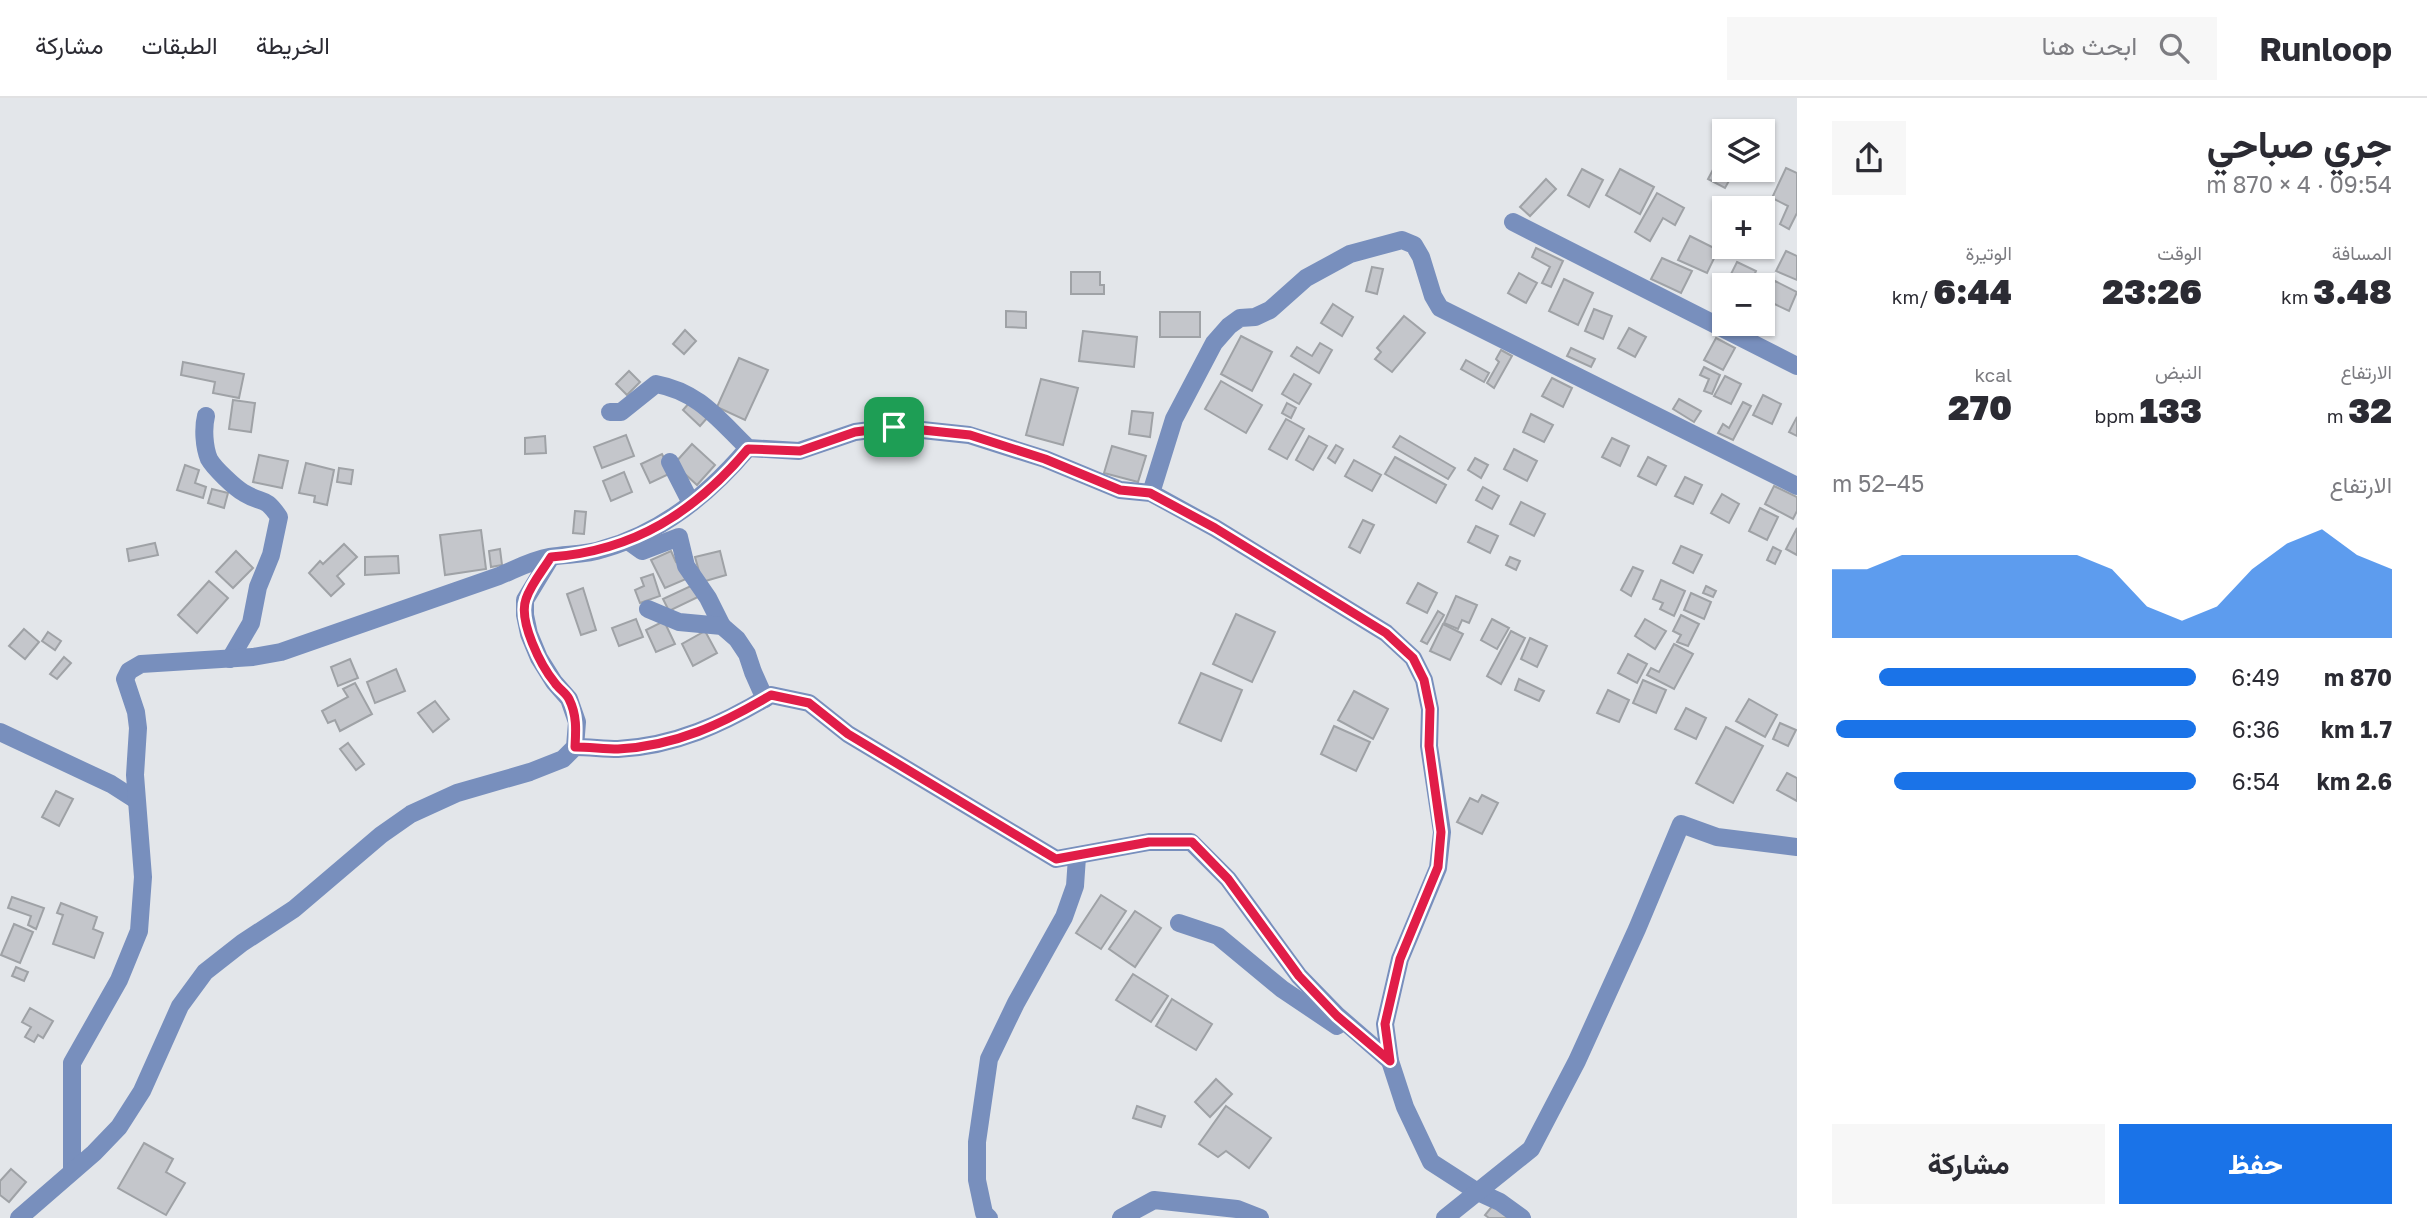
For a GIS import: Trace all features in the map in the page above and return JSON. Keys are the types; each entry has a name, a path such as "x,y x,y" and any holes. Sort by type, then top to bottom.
{"street":[{"path":"1513,222 1797,366"},
{"path":"1150,493 1174,419 1214,343 1229,326 1240,318 1255,317 1270,310 1306,278 1350,254 1402,240 1413,245 1421,257 1433,296 1440,308 1797,486"},
{"path":"610,412 621,412 656,384 695,397 748,449 800,451 855,432 894,427 970,435 1045,459 1120,490 1150,493 1215,528 1386,633 1413,658 1424,680 1430,709 1429,746 1441,832 1438,867 1400,959 1385,1024 1390,1061 1405,1107 1431,1162 1522,1218"},
{"path":"206,416 203,428 209,459 244,494 268,502 279,517 271,555 258,587 251,622 230,659"},
{"path":"72,1171 72,1063 119,980 139,931 143,877 135,775 138,728 136,712 125,679 129,671 141,664 230,659 281,652 551,557 580,555 628,541 691,503 727,474 748,449"},
{"path":"670,463 691,503"},
{"path":"628,541 642,551 679,537 686,566 708,598 722,626 737,639 747,654 765,699"},
{"path":"19,1218 94,1153 119,1127 142,1091 180,1006 205,972 242,943 294,909 381,835 411,814 457,793 530,772 563,759 575,747 577,722 569,699 554,682 539,657 529,634 525,615 525,600 551,557"},
{"path":"648,609 679,622 722,626"},
{"path":"575,747 619,749 678,739 724,722 771,695 809,703 848,734 1056,859 1149,842 1192,842 1228,879 1299,976 1337,1016 1390,1061"},
{"path":"0,733 111,784 136,800"},
{"path":"1445,1218 1531,1149 1577,1061 1681,824 1717,837 1797,847"},
{"path":"989,1218 984,1213 977,1180 977,1142 989,1059 1016,1003 1064,917 1075,886 1077,857"},
{"path":"1179,923 1218,936 1282,989 1390,1061"},
{"path":"1121,1218 1154,1200 1237,1209 1260,1218"}],"building":[{"path":"1786,168 1797,173 1797,213 1789,229 1780,224 1788,206 1773,196"},
{"path":"1582,169 1603,180 1589,207 1568,195"},
{"path":"1620,169 1654,187 1640,214 1606,195"},
{"path":"1546,179 1556,189 1530,216 1520,207"},
{"path":"1714,182 1728,182 1725,188"},
{"path":"1657,193 1684,208 1675,225 1663,218 1650,241 1635,232"},
{"path":"1690,236 1712,247 1714,259 1707,273 1678,260"},
{"path":"1536,248 1563,261 1551,287 1542,283 1550,267 1532,257"},
{"path":"1786,251 1797,256 1797,280 1776,271"},
{"path":"1662,258 1692,271 1681,293 1651,279"},
{"path":"1737,262 1756,271 1755,273 1732,273"},
{"path":"1372,267 1383,269 1377,294 1366,291"},
{"path":"1071,272 1100,272 1100,285 1104,285 1104,294 1071,294"},
{"path":"1519,273 1537,283 1526,303 1508,293"},
{"path":"1564,279 1593,293 1578,325 1549,311"},
{"path":"1775,281 1797,292 1789,311 1775,304"},
{"path":"1333,304 1353,317 1342,336 1321,323"},
{"path":"1594,309 1612,316 1603,339 1585,331"},
{"path":"1006,311 1026,312 1026,328 1006,327"},
{"path":"1160,312 1200,312 1200,337 1160,337"},
{"path":"1404,316 1425,333 1392,372 1375,359 1381,352 1377,348"},
{"path":"1629,328 1646,337 1635,357 1618,348"},
{"path":"685,330 696,341 684,354 673,344"},
{"path":"1083,331 1137,337 1134,367 1079,361"},
{"path":"1241,336 1272,352 1252,391 1221,374"},
{"path":"1716,338 1735,348 1723,370 1704,360"},
{"path":"1320,343 1332,350 1319,373 1291,356 1297,347 1312,356"},
{"path":"1571,348 1595,359 1591,367 1567,356"},
{"path":"1501,350 1512,356 1494,388 1487,383 1499,362 1496,359"},
{"path":"739,358 768,370 745,420 717,407"},
{"path":"1466,360 1489,373 1484,382 1461,369"},
{"path":"183,362 244,374 239,398 213,393 215,382 181,375"},
{"path":"1704,367 1720,375 1712,394 1704,391 1709,379 1700,375"},
{"path":"629,371 640,382 627,395 616,384"},
{"path":"1294,374 1311,384 1299,404 1282,394"},
{"path":"1725,376 1741,384 1731,404 1714,396"},
{"path":"1552,378 1572,388 1563,407 1542,396"},
{"path":"1041,379 1078,388 1063,445 1026,435"},
{"path":"1221,381 1262,405 1246,433 1205,409"},
{"path":"1763,395 1781,404 1772,424 1753,415"},
{"path":"1679,399 1701,411 1694,422 1673,409"},
{"path":"233,400 255,403 251,432 229,429"},
{"path":"690,402 708,417 700,426 683,410"},
{"path":"1743,402 1751,406 1733,440 1718,433 1723,424 1729,428"},
{"path":"1287,403 1296,408 1291,418 1282,413"},
{"path":"1132,411 1153,413 1150,437 1129,434"},
{"path":"1531,414 1553,425 1544,442 1523,432"},
{"path":"1797,417 1797,436 1789,432"},
{"path":"1286,419 1304,429 1287,459 1269,449"},
{"path":"626,435 634,456 602,468 594,447"},
{"path":"545,436 546,453 525,454 525,438"},
{"path":"1309,436 1327,446 1313,470 1296,460"},
{"path":"1400,436 1455,468 1448,479 1393,447"},
{"path":"1612,438 1629,446 1620,466 1602,457"},
{"path":"692,444 715,465 697,485 674,464"},
{"path":"1336,445 1343,449 1335,463 1328,458"},
{"path":"1112,446 1146,456 1138,482 1104,473"},
{"path":"1514,449 1537,461 1527,481 1504,469"},
{"path":"662,454 671,473 650,483 641,464"},
{"path":"259,455 288,461 282,488 253,482"},
{"path":"1395,457 1446,485 1436,503 1385,474"},
{"path":"1648,457 1666,466 1656,485 1638,476"},
{"path":"1475,458 1488,465 1481,478 1468,470"},
{"path":"1354,460 1381,475 1372,491 1345,476"},
{"path":"306,463 334,470 327,505 314,502 315,496 299,493"},
{"path":"185,465 199,470 195,483 206,487 203,498 177,490"},
{"path":"339,468 353,470 351,484 337,482"},
{"path":"624,472 632,492 611,501 603,481"},
{"path":"1685,477 1702,485 1693,504 1675,496"},
{"path":"1774,486 1797,497 1797,511 1793,519 1765,504"},
{"path":"1483,487 1499,496 1492,509 1476,500"},
{"path":"212,489 228,493 224,508 208,503"},
{"path":"1722,494 1739,504 1729,523 1711,513"},
{"path":"1521,502 1545,514 1534,536 1510,524"},
{"path":"1760,508 1778,517 1767,540 1749,531"},
{"path":"575,511 586,512 584,534 573,533"},
{"path":"1363,520 1374,525 1360,553 1349,547"},
{"path":"1476,526 1498,536 1490,553 1468,542"},
{"path":"1797,528 1797,555 1786,549"},
{"path":"481,530 486,569 445,575 440,535"},
{"path":"155,543 158,555 129,561 127,549"},
{"path":"344,544 357,557 337,576 344,584 331,596 309,573 320,561 323,564"},
{"path":"1681,546 1702,555 1693,573 1673,563"},
{"path":"1773,547 1781,551 1775,564 1767,560"},
{"path":"500,549 502,565 491,567 489,551"},
{"path":"236,551 253,568 233,588 216,572"},
{"path":"671,551 676,562 679,561 686,579 665,588 651,560"},
{"path":"720,551 726,575 702,582 695,557"},
{"path":"398,556 399,573 365,575 365,557"},
{"path":"1510,557 1520,561 1516,570 1506,565"},
{"path":"1633,567 1643,571 1631,596 1621,590"},
{"path":"653,574 660,596 640,603 635,590 644,586 641,578"},
{"path":"1661,580 1685,591 1674,616 1660,609 1663,603 1653,599"},
{"path":"209,581 228,598 197,633 178,615"},
{"path":"1418,583 1437,593 1427,613 1407,603"},
{"path":"695,584 700,596 669,611 663,599"},
{"path":"1706,586 1716,591 1713,597 1703,593"},
{"path":"583,588 596,630 581,635 567,594"},
{"path":"1691,593 1711,602 1704,619 1684,610"},
{"path":"1456,596 1477,605 1469,623 1462,620 1458,629 1444,623"},
{"path":"1438,611 1444,615 1427,644 1421,641"},
{"path":"1236,614 1275,632 1252,682 1213,664"},
{"path":"1681,615 1699,624 1688,646 1677,642 1681,635 1673,631"},
{"path":"636,619 643,637 619,646 612,628"},
{"path":"1492,619 1509,628 1497,649 1481,640"},
{"path":"1645,619 1666,631 1655,649 1635,636"},
{"path":"664,621 675,644 656,652 646,630"},
{"path":"1443,624 1463,634 1450,660 1430,651"},
{"path":"24,629 39,642 25,659 9,646"},
{"path":"705,631 717,653 693,666 682,644"},
{"path":"1511,631 1525,638 1501,684 1487,676"},
{"path":"48,632 61,641 55,650 42,641"},
{"path":"1530,638 1547,646 1537,667 1521,659"},
{"path":"1674,644 1693,654 1674,689 1647,675 1651,668 1659,672"},
{"path":"1628,654 1647,664 1637,683 1618,673"},
{"path":"64,657 71,663 57,679 50,674"},
{"path":"350,659 358,678 338,686 331,667"},
{"path":"396,669 405,691 375,703 367,682"},
{"path":"1201,673 1242,690 1221,741 1179,723"},
{"path":"1519,679 1544,691 1539,701 1515,690"},
{"path":"1643,680 1666,690 1656,713 1633,703"},
{"path":"355,683 372,714 340,731 335,720 328,723 322,711 348,697 343,689"},
{"path":"1608,690 1629,700 1619,722 1597,713"},
{"path":"1354,691 1388,709 1373,739 1338,720"},
{"path":"1749,699 1777,715 1765,737 1736,721"},
{"path":"435,701 449,719 433,732 418,713"},
{"path":"1686,708 1706,718 1696,739 1675,729"},
{"path":"1780,723 1796,730 1788,746 1773,739"},
{"path":"1334,726 1370,742 1356,771 1321,754"},
{"path":"1726,727 1763,746 1733,803 1696,783"},
{"path":"348,743 364,764 356,770 340,749"},
{"path":"1787,773 1797,778 1797,801 1777,790"},
{"path":"56,791 73,799 59,826 42,817"},
{"path":"1482,795 1498,803 1482,834 1457,822 1470,798 1478,802"},
{"path":"1101,895 1126,911 1101,949 1076,933"},
{"path":"12,897 44,908 36,929 28,925 31,916 8,908"},
{"path":"61,903 97,917 93,929 103,933 94,958 53,944 63,915 57,913"},
{"path":"1135,911 1161,928 1135,967 1109,949"},
{"path":"14,924 33,932 20,963 1,955"},
{"path":"16,967 28,972 24,981 12,976"},
{"path":"1133,974 1168,996 1151,1022 1116,1000"},
{"path":"1172,999 1212,1024 1196,1050 1156,1026"},
{"path":"30,1008 53,1021 43,1038 38,1035 34,1042 25,1037 31,1027 22,1022"},
{"path":"1216,1079 1232,1094 1210,1117 1195,1102"},
{"path":"1137,1106 1165,1116 1161,1127 1133,1118"},
{"path":"1226,1106 1271,1138 1249,1168 1226,1151 1218,1157 1199,1144"},
{"path":"144,1143 173,1159 166,1172 185,1183 166,1215 118,1188"},
{"path":"11,1169 26,1182 9,1202 0,1195 0,1181"},
{"path":"1494,1204 1510,1218 1489,1218 1485,1215"}],"route":[{"path":"894,427 970,435 1045,459 1120,490 1150,493 1215,528 1386,633 1413,658 1424,680 1430,709 1429,746 1441,832 1438,867 1400,959 1385,1024 1390,1061 1337,1016 1299,976 1228,879 1192,842 1149,842 1056,859 848,734 809,703 771,695 724,722 678,739 619,749 575,747 577,722 569,699 554,682 539,657 529,634 525,615 525,600 551,557 580,555 637,537 677,514 704,494 727,474 748,449 800,451 855,432 894,427"}]}
